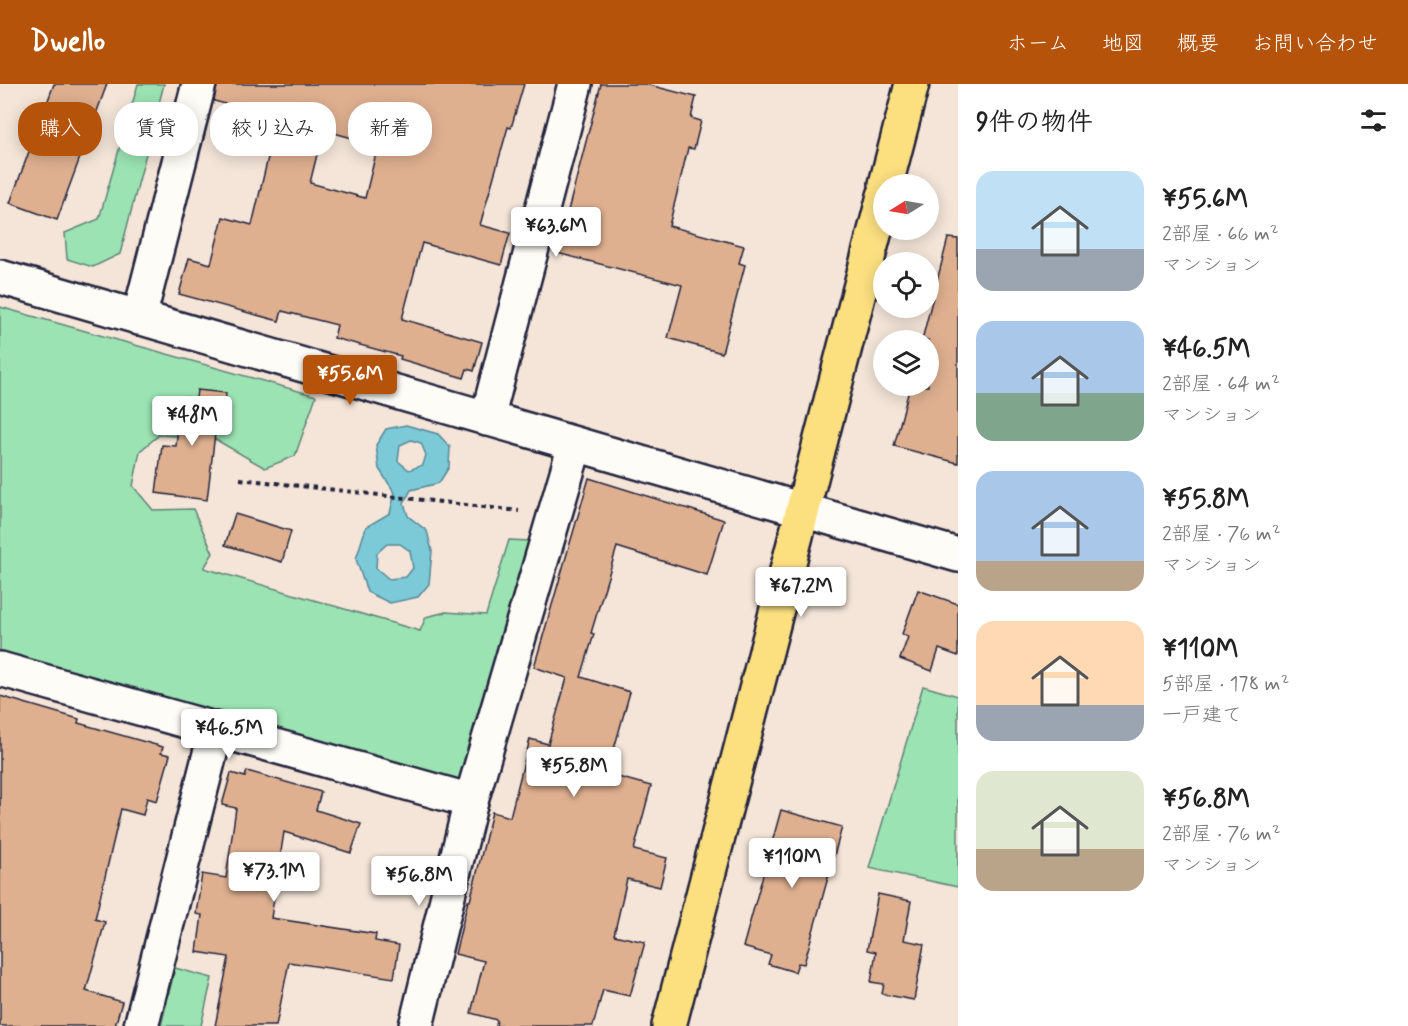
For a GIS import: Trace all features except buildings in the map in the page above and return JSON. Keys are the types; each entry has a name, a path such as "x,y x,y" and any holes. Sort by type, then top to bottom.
{"main road":[{"path":"889,174 912,84"},
{"path":"669,1026 873,239"}],"street":[{"path":"139,318 199,84"},
{"path":"487,419 575,84"},
{"path":"0,277 958,555"},
{"path":"416,1026 471,801 575,445"},
{"path":"0,669 471,801"},
{"path":"141,1026 216,730"}],"path":[{"path":"240,479 554,516"}],"green space":[{"path":"138,84 164,84 159,102 133,102"},
{"path":"117,156 145,156 120,254 93,267 67,259 65,233 99,219"},
{"path":"0,307 316,396 295,456 265,468 213,438 159,435 140,451 133,486 153,510 193,509 213,553 204,568 420,631 426,617 446,612 486,615 509,540 530,541 460,780 0,652"},
{"path":"923,686 958,696 958,887 869,868"},
{"path":"175,968 212,978 201,1026 161,1026"}],"water":[{"path":"406,425 438,434 450,447 449,467 439,483 411,490 404,503 408,516 427,531 432,551 429,584 418,597 390,603 367,592 356,559 366,527 390,513 395,493 379,469 376,445 386,429","holes":["411,440 421,443 426,455 423,465 409,470 398,461 400,445","387,544 400,544 410,551 413,568 406,577 389,579 376,568 377,553"]}]}
